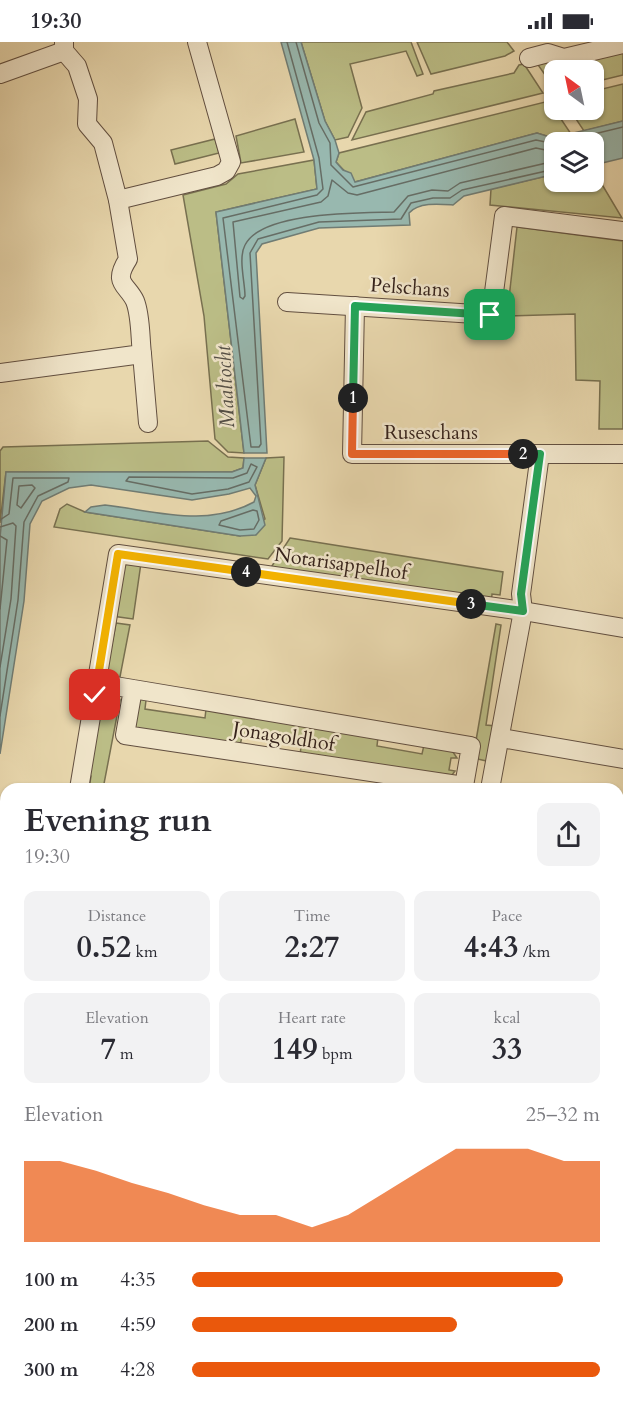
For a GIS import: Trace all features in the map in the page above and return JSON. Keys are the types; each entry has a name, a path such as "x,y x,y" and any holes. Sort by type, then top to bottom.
{"street":[{"path":"118,200 218,176 226,171 231,162 197,42"},
{"path":"529,58 548,53 564,58 623,44"},
{"path":"0,74 64,46 77,66 88,99 87,124 103,143 118,200 129,260 121,270 122,280 124,288 135,301 148,423"},
{"name":"Pelschans","path":"287,302 490,315 504,216 623,231"},
{"name":"Ruseschans","path":"355,306 352,454 623,454"},
{"path":"0,373 142,354"},
{"path":"467,767 493,781 523,611 521,594 540,454"},
{"name":"Notarisappelhof","path":"97,683 118,554 523,611 623,628"},
{"path":"80,783 97,683"},
{"name":"Jonagoldhof","path":"97,683 471,746 464,783"},
{"name":"Jonagoldhof","path":"133,689 125,735 444,783"},
{"path":"501,738 623,759"}],"green space":[{"path":"301,42 411,42 423,74 417,76 406,51 350,64 362,108 348,137 335,140 325,121"},
{"path":"417,42 507,42 514,51 505,56 431,74"},
{"path":"623,48 623,75 604,80 604,60 572,60"},
{"path":"544,60 544,73 536,62"},
{"path":"524,64 543,93 352,140 366,112 433,94 434,91 514,73 519,65"},
{"path":"623,84 623,121 584,131 577,120 604,120 604,89"},
{"path":"544,102 544,120 562,120 570,132 544,132 544,135 537,133 355,182 336,162 339,153"},
{"path":"295,119 304,152 241,163 236,136"},
{"path":"215,139 219,153 175,164 171,150"},
{"path":"314,160 317,189 216,212 244,453 228,452 215,439 204,316 183,195 226,184 238,174"},
{"path":"544,177 544,192 604,192 604,188 622,218 490,205 491,189"},
{"path":"517,227 623,241 623,429 599,429 600,381 576,380 575,314 507,316"},
{"path":"208,441 228,457 244,458 243,468 232,472 6,472 0,523 0,451 3,447"},
{"path":"284,457 282,541 268,559 54,527 60,509 67,504 85,512 240,536 265,519 255,485 266,458"},
{"path":"290,538 503,572 500,595 492,594 491,605 270,569"},
{"path":"125,563 141,563 133,619 112,616"},
{"path":"116,623 130,625 119,682 105,680"},
{"path":"496,624 501,625 486,725 496,726 491,762 473,758"},
{"path":"104,693 117,695 120,700 104,783 90,783 91,776 86,775"},
{"path":"138,699 146,700 145,709 205,718 206,709 378,737 377,746 422,754 424,745 451,749 457,758 451,758 449,770 455,771 452,775 300,756 301,746 242,736 240,746 136,729 132,726"}],"water":[{"path":"281,42 301,42 325,121 339,153 336,162 343,170 351,173 355,182 537,133 544,135 544,177 464,196 453,205 430,204 418,207 409,213 410,225 319,228 262,244 256,253 267,453 244,453 216,212 317,189 314,160"},
{"path":"623,121 623,158 604,163 604,132 578,132"},
{"path":"244,458 266,458 255,485 265,525 256,535 240,536 85,512 91,507 105,505 181,516 218,514 236,510 254,502 256,496 250,488 192,500 91,485 69,488 42,501 30,524 24,601 0,754 0,538 6,472 232,472 243,468"}],"route":[{"path":"95,695 118,554 523,611 521,594 540,454 352,454 355,306 490,315"}],"water label":[{"name":"Maaltocht","path":"225,387"}]}
